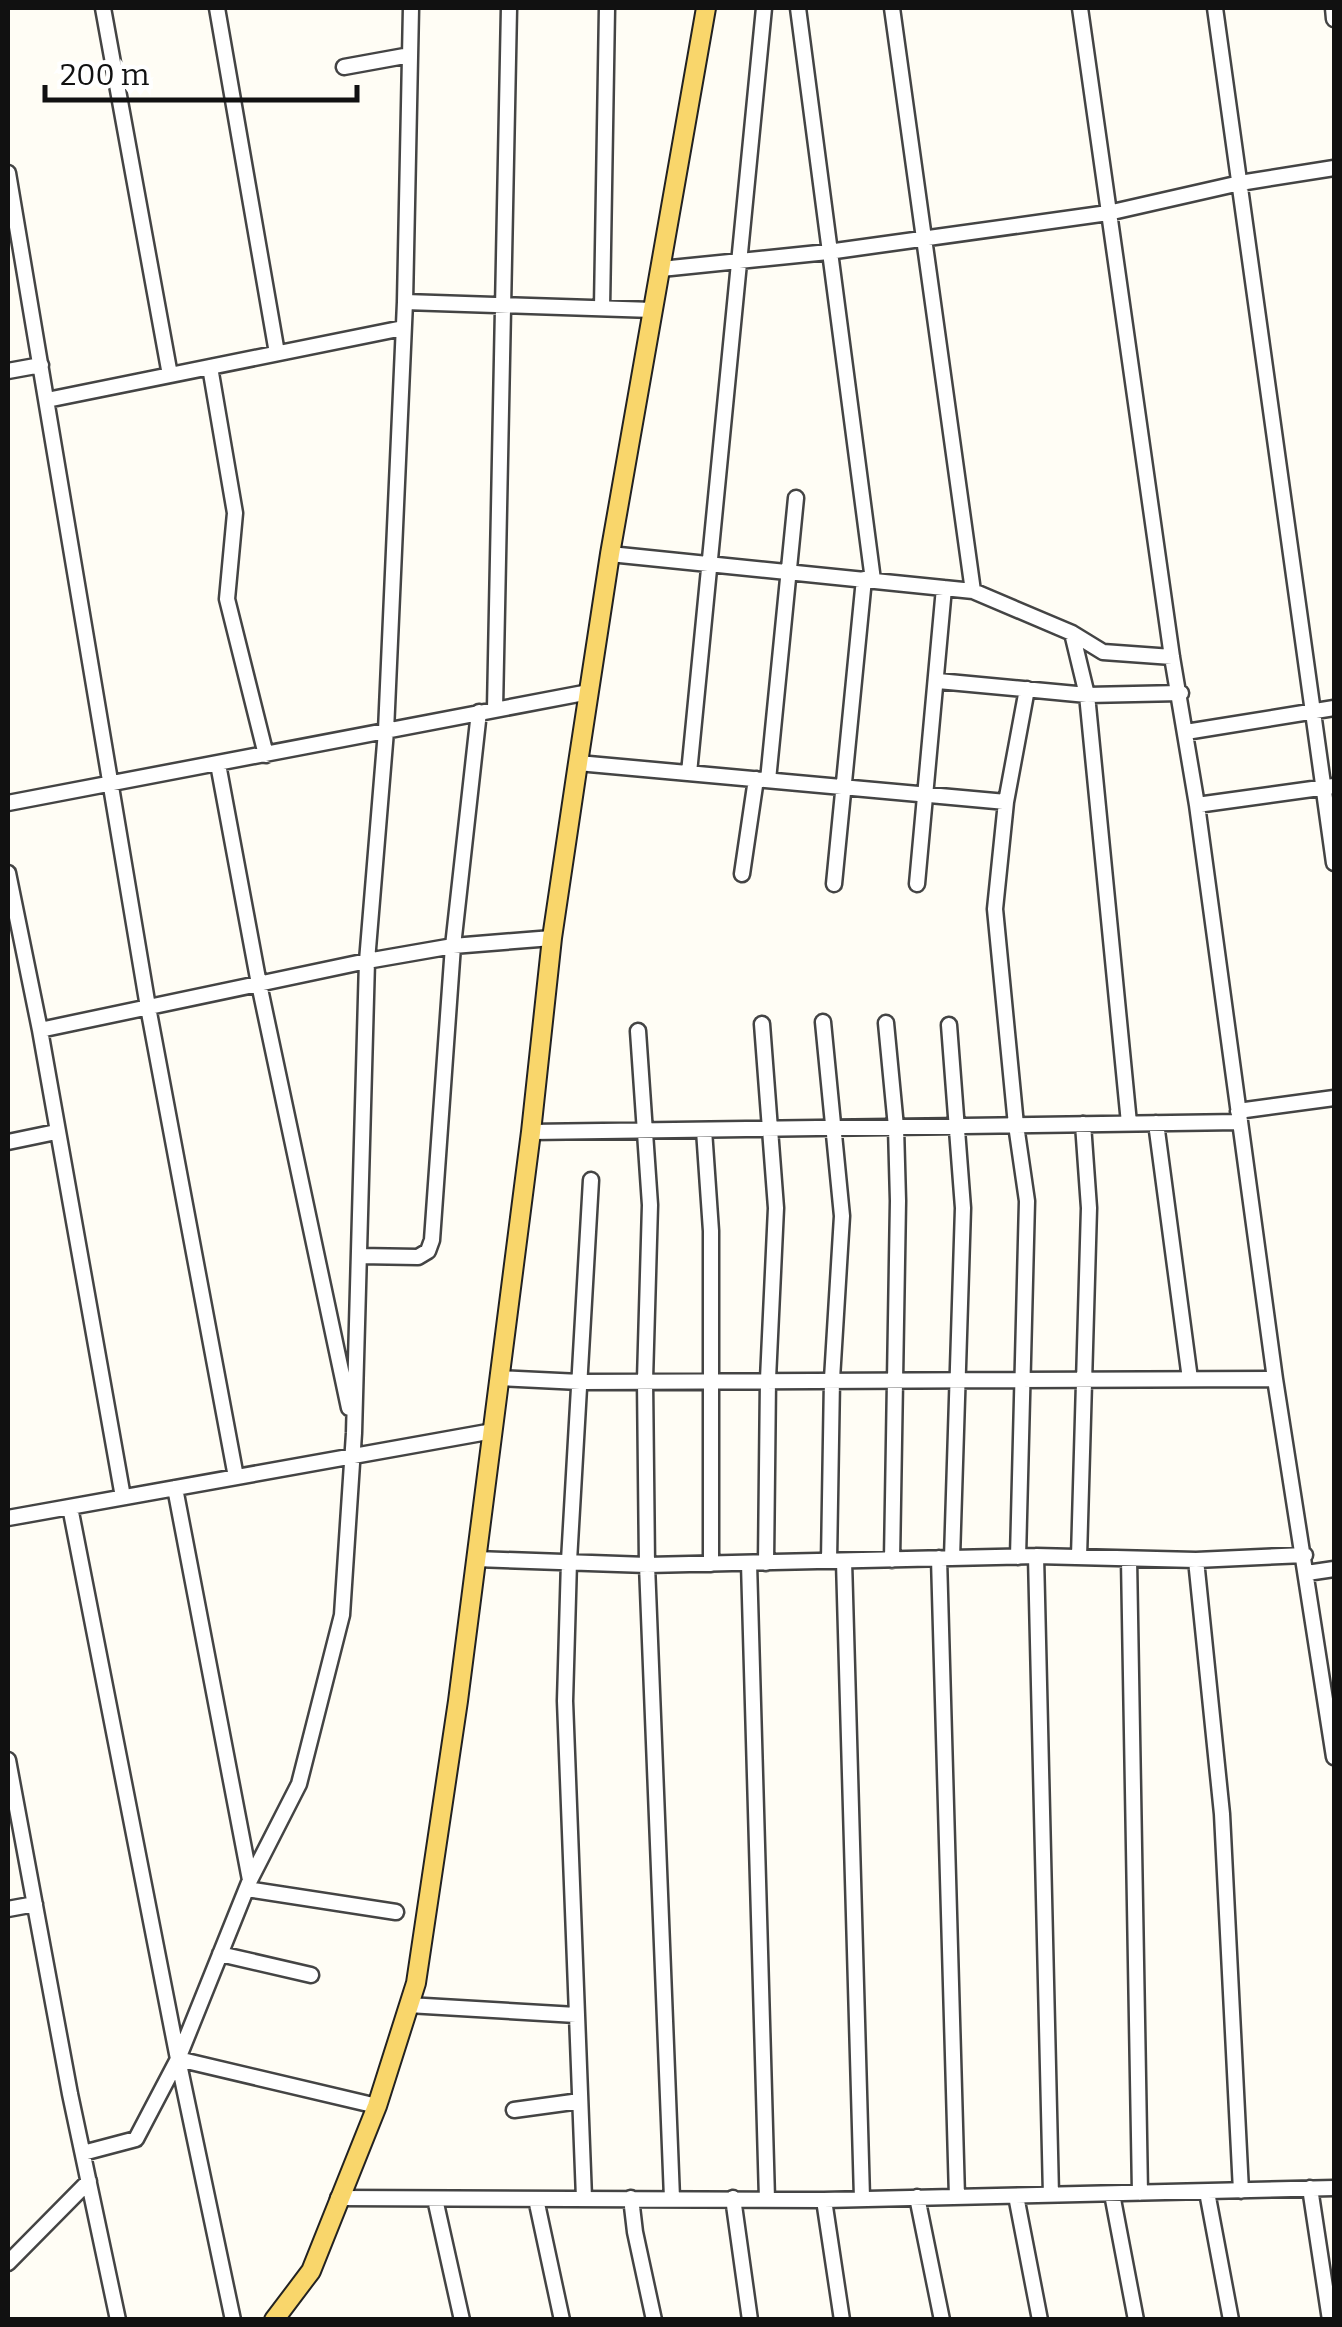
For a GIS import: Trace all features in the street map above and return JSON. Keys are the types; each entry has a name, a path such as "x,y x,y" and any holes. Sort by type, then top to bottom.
{"main road":[{"path":"281,2317 312,2270 377,2106 416,1982 476,1559 552,938 588,692 706,8"}],"street":[{"path":"103,8 170,375"},
{"path":"217,8 277,354"},
{"path":"83,2153 136,2139 178,2058 248,1885 299,1784 342,1614 354,1433 367,961 386,731 405,302 411,8"},
{"path":"359,1256 418,1257 428,1251 432,1240 453,946 487,710 503,305 509,8"},
{"path":"602,308 606,8"},
{"path":"689,773 764,8"},
{"path":"798,8 869,580 834,884"},
{"path":"892,8 973,591"},
{"path":"1080,8 1172,658 1198,805 1275,1379 1334,1757"},
{"path":"1215,8 1312,712 1329,786 1334,862"},
{"path":"1333,8 1334,19"},
{"path":"344,67 410,55"},
{"path":"660,269 828,252 1108,213 1240,183 1334,168"},
{"path":"8,173 148,1007 236,1477"},
{"path":"405,302 653,310"},
{"path":"48,400 403,328"},
{"path":"8,372 41,365"},
{"path":"210,367 234,514 227,600 266,755"},
{"path":"742,874 762,779 796,498"},
{"path":"610,554 973,591 1072,633 1103,652 1172,658"},
{"path":"917,884 944,588"},
{"path":"1072,633 1086,695 1130,1124"},
{"path":"938,681 1086,695 1181,693"},
{"path":"1018,1557 1028,1201 1016,1125 996,910 1006,802 1028,689"},
{"path":"8,803 588,692"},
{"path":"1186,732 1334,708"},
{"path":"578,762 1006,802"},
{"path":"218,764 259,984 354,1433"},
{"path":"1198,805 1329,786"},
{"path":"8,873 40,1030 123,1497"},
{"path":"40,1030 367,961 453,946 552,938"},
{"path":"823,1022 842,1216 832,1379 862,2198"},
{"path":"886,1023 896,1127 892,1560"},
{"path":"762,1024 776,1208 768,1379 766,1563"},
{"path":"949,1025 963,1208 958,1379 945,1558 957,2196"},
{"path":"638,1031 650,1205 645,1380 647,1566 672,2198"},
{"path":"531,1132 1156,1123 1239,1117 1334,1098"},
{"path":"1156,1123 1190,1379"},
{"path":"1079,1558 1089,1208 1083,1124"},
{"path":"704,1130 711,1230 711,1564"},
{"path":"8,1142 56,1132"},
{"path":"584,2198 565,1701 591,1180"},
{"path":"499,1378 580,1382 1275,1379"},
{"path":"8,1518 493,1431"},
{"path":"175,1488 248,1885"},
{"path":"70,1507 233,2320"},
{"path":"476,1559 647,1566 1036,1556 1196,1560 1305,1556"},
{"path":"1036,1556 1051,2195"},
{"path":"1129,1559 1140,2193"},
{"path":"1196,1560 1222,1814 1241,2190"},
{"path":"749,1563 767,2200"},
{"path":"1308,1573 1334,1569"},
{"path":"8,1760 118,2320"},
{"path":"248,1885 396,1912"},
{"path":"8,1909 34,1904"},
{"path":"220,1954 311,1976"},
{"path":"408,2006 576,2016"},
{"path":"178,2058 377,2106"},
{"path":"514,2110 580,2101"},
{"path":"8,2263 89,2182"},
{"path":"1310,2188 1330,2320"},
{"path":"338,2198 824,2200 1334,2188"},
{"path":"1207,2192 1231,2320"},
{"path":"1112,2194 1136,2320"},
{"path":"1016,2196 1040,2320"},
{"path":"917,2197 942,2320"},
{"path":"435,2198 462,2320"},
{"path":"536,2198 562,2320"},
{"path":"632,2198 635,2232 654,2320"},
{"path":"733,2198 750,2320"},
{"path":"824,2200 842,2320"}]}
